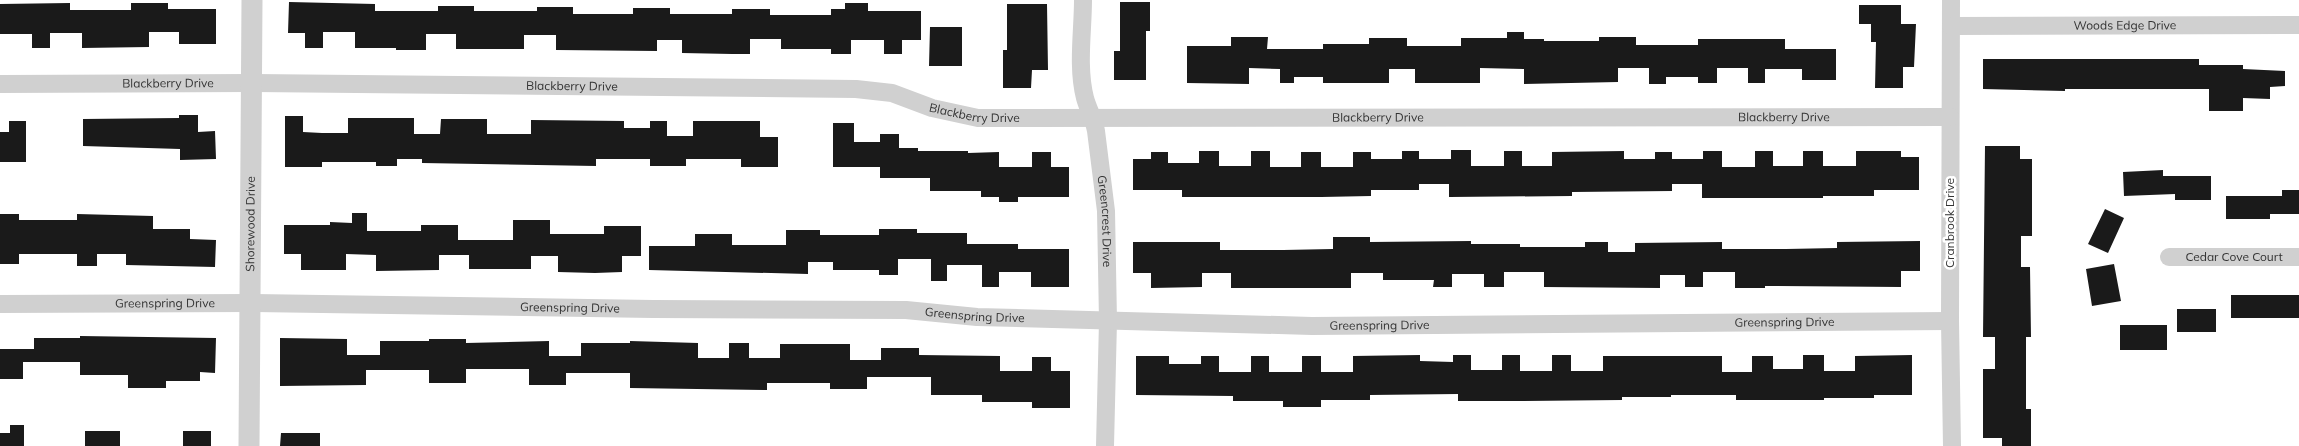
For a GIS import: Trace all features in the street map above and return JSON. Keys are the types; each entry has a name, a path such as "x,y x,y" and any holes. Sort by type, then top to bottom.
{"street":[{"name":"Shorewood Drive","path":"249,446 253,83 252,0"},
{"name":"Greencrest Drive","path":"1083,0 1082,75 1085,98 1094,118 1106,211 1108,321 1105,446"},
{"name":"Cranbrook Drive","path":"1951,0 1950,321 1952,446"},
{"name":"Woods Edge Drive","path":"1951,26 2299,25"},
{"name":"Blackberry Drive","path":"0,84 253,83 856,89 892,93 932,108 978,118 1950,117"},
{"name":"Cedar Cove Court","path":"2169,257 2299,258"},
{"name":"Greenspring Drive","path":"0,304 251,303 653,309 906,310 977,317 1312,326 1950,321"}],"building":[{"path":"289,2 375,4 375,11 438,11 438,6 474,6 474,11 537,11 537,7 573,7 573,14 633,14 633,8 670,8 670,14 732,14 732,9 770,9 770,15 831,15 831,9 845,9 845,3 868,3 868,11 921,11 921,40 902,40 902,54 884,54 884,40 851,40 851,54 831,54 831,49 781,49 781,39 750,39 750,54 732,54 682,53 682,40 657,40 657,51 556,50 556,35 524,35 524,49 456,49 456,34 426,34 426,50 396,50 396,48 355,48 355,32 323,32 323,48 305,48 305,33 288,33"},
{"path":"1120,2 1150,2 1150,31 1146,31 1146,80 1114,80 1114,51 1120,51"},
{"path":"70,3 70,10 131,10 131,3 168,3 168,9 216,9 216,44 179,44 179,32 149,32 149,47 82,48 82,33 50,33 50,48 32,48 32,34 0,34 0,4"},
{"path":"1007,4 1047,4 1048,70 1032,70 1031,88 1003,88 1003,50 1007,50"},
{"path":"1859,5 1901,5 1901,24 1916,24 1914,67 1903,67 1903,88 1875,88 1876,42 1871,42 1871,24 1859,24"},
{"path":"930,27 962,27 962,66 929,66"},
{"path":"1507,32 1524,32 1524,39 1544,39 1544,41 1599,41 1599,37 1636,37 1636,45 1698,45 1698,39 1785,39 1785,49 1836,49 1836,80 1802,80 1802,69 1765,69 1765,83 1748,83 1748,68 1717,68 1717,83 1698,83 1698,77 1666,77 1666,84 1649,84 1649,68 1618,68 1618,82 1524,84 1524,69 1480,68 1480,83 1415,83 1415,69 1389,69 1389,83 1323,83 1323,77 1294,77 1294,83 1280,83 1280,69 1249,68 1249,84 1187,83 1187,46 1231,46 1231,37 1268,37 1267,49 1323,49 1323,44 1369,44 1369,38 1407,38 1407,46 1461,46 1461,38 1507,38"},
{"path":"1983,59 2199,59 2199,65 2243,65 2243,69 2285,71 2285,86 2270,87 2270,99 2243,98 2243,111 2209,111 2209,89 2065,89 2065,91 1983,89"},
{"path":"179,115 198,115 198,132 215,131 216,159 180,160 180,149 83,146 83,119 179,118"},
{"path":"285,116 303,116 303,132 322,133 348,133 348,118 414,118 414,134 440,134 441,119 487,119 487,134 531,134 531,120 624,121 624,128 650,128 650,121 667,121 667,136 693,136 693,121 760,121 760,137 778,137 778,167 741,167 741,159 686,159 686,166 650,166 650,159 596,159 596,166 422,163 422,159 397,159 397,166 376,166 376,162 322,162 322,167 285,167"},
{"path":"9,121 26,121 26,162 0,162 0,132 9,132"},
{"path":"833,123 854,123 854,142 880,142 880,134 899,134 899,148 918,148 918,151 968,151 968,153 999,152 999,167 1032,167 1032,152 1051,152 1051,167 1069,167 1069,197 1018,197 1018,202 999,202 999,197 981,197 981,191 930,191 930,178 880,178 880,167 833,167"},
{"path":"1985,146 2020,146 2020,159 2032,159 2032,236 2021,236 2021,267 2030,267 2031,337 2026,337 2026,409 2031,409 2031,446 2002,446 2002,438 1983,438 1983,369 1995,369 1995,337 1983,337"},
{"path":"1451,150 1471,150 1471,166 1504,166 1504,151 1522,151 1522,166 1552,166 1552,152 1624,151 1624,159 1655,159 1655,152 1672,152 1672,159 1703,159 1703,151 1722,151 1722,167 1755,167 1755,151 1773,151 1773,166 1803,166 1803,151 1823,151 1823,166 1856,166 1856,151 1901,151 1901,157 1919,157 1919,190 1874,190 1874,196 1823,196 1823,198 1702,198 1702,184 1672,184 1672,191 1572,192 1572,196 1449,197 1449,184 1419,184 1419,190 1371,190 1371,196 1321,197 1182,197 1182,190 1133,190 1133,159 1151,159 1151,152 1168,152 1168,163 1199,163 1199,151 1219,151 1219,166 1251,166 1251,151 1270,151 1270,167 1301,167 1301,152 1321,152 1321,167 1353,167 1353,152 1371,152 1371,159 1402,159 1402,151 1419,151 1419,159 1451,159"},
{"path":"2163,170 2163,176 2211,176 2211,200 2175,200 2175,194 2124,196 2123,172"},
{"path":"2282,190 2299,190 2299,214 2270,214 2270,219 2226,219 2226,196 2282,196"},
{"path":"2105,209 2124,218 2108,253 2088,244"},
{"path":"352,213 367,213 367,231 421,231 421,225 458,225 458,240 513,240 513,220 550,220 550,234 604,234 604,226 641,226 641,256 622,256 622,272 595,273 558,272 558,256 531,256 531,269 469,269 469,255 439,255 439,270 376,271 376,255 346,254 346,270 301,270 301,254 284,254 284,225 330,225 330,222 352,223"},
{"path":"0,214 19,214 19,220 77,220 77,214 153,216 153,229 190,229 190,239 216,240 215,267 126,265 126,254 97,254 97,266 77,266 77,254 19,254 19,264 0,264"},
{"path":"879,229 917,229 917,233 967,233 967,244 1018,244 1018,249 1069,249 1069,287 1031,287 1031,272 999,272 999,287 982,287 982,265 947,265 947,281 931,281 931,259 898,259 898,275 879,275 879,270 833,270 833,262 808,262 808,274 649,270 649,246 695,246 695,234 732,234 732,245 786,245 786,230 820,230 820,235 879,235"},
{"path":"1333,237 1370,237 1370,242 1471,241 1471,244 1520,244 1520,247 1585,247 1585,242 1608,242 1608,252 1635,252 1635,243 1722,242 1722,249 1786,249 1837,248 1837,242 1920,241 1920,271 1901,271 1901,287 1765,286 1765,288 1735,288 1735,272 1703,272 1703,287 1685,287 1685,275 1660,275 1660,288 1544,287 1544,272 1504,272 1504,287 1484,287 1484,274 1452,274 1452,287 1433,287 1434,280 1383,280 1383,273 1351,273 1351,288 1231,288 1231,273 1202,273 1202,287 1151,288 1151,273 1133,273 1133,242 1220,242 1220,250 1333,249"},
{"path":"2114,264 2121,301 2092,306 2086,269"},
{"path":"2231,295 2299,295 2299,318 2231,318"},
{"path":"2177,309 2216,309 2216,332 2177,332"},
{"path":"2120,325 2167,325 2167,350 2120,350"},
{"path":"80,336 216,338 215,373 200,372 200,381 166,381 166,388 128,388 128,375 80,375 80,362 23,362 23,379 0,379 0,349 34,349 34,338 80,338"},
{"path":"280,338 347,339 347,355 380,355 380,341 466,339 466,343 549,341 549,356 581,356 581,343 630,343 630,341 698,343 698,358 729,358 729,343 749,343 749,358 780,358 780,344 850,344 850,360 881,360 881,348 919,348 919,355 1000,356 1000,371 1032,371 1032,357 1051,357 1051,371 1070,371 1070,408 1032,408 1032,402 982,402 982,395 931,395 931,377 867,377 867,389 830,389 830,383 767,383 767,390 630,388 630,373 566,373 566,385 529,385 529,369 466,369 466,383 429,383 429,370 366,370 366,385 280,386"},
{"path":"1420,355 1420,361 1453,362 1453,355 1471,355 1471,370 1502,370 1502,355 1520,355 1520,371 1552,371 1552,355 1571,355 1571,371 1603,371 1603,356 1722,356 1722,372 1752,372 1752,356 1773,356 1773,369 1803,369 1803,355 1824,355 1824,371 1855,371 1855,356 1912,355 1912,395 1874,395 1874,398 1824,398 1824,400 1736,400 1736,395 1671,395 1671,397 1622,397 1622,400 1458,401 1458,394 1370,395 1370,400 1321,400 1321,407 1283,407 1283,401 1233,401 1233,396 1136,395 1136,356 1169,356 1169,364 1201,364 1201,356 1219,356 1219,372 1251,372 1251,356 1269,356 1269,372 1302,372 1302,356 1321,356 1321,372 1353,372 1353,356"},
{"path":"10,425 24,425 24,446 0,446 0,433 10,433"},
{"path":"85,431 120,431 120,446 85,446"},
{"path":"183,431 211,431 211,446 183,446"},
{"path":"281,433 320,433 320,446 280,446"}]}
